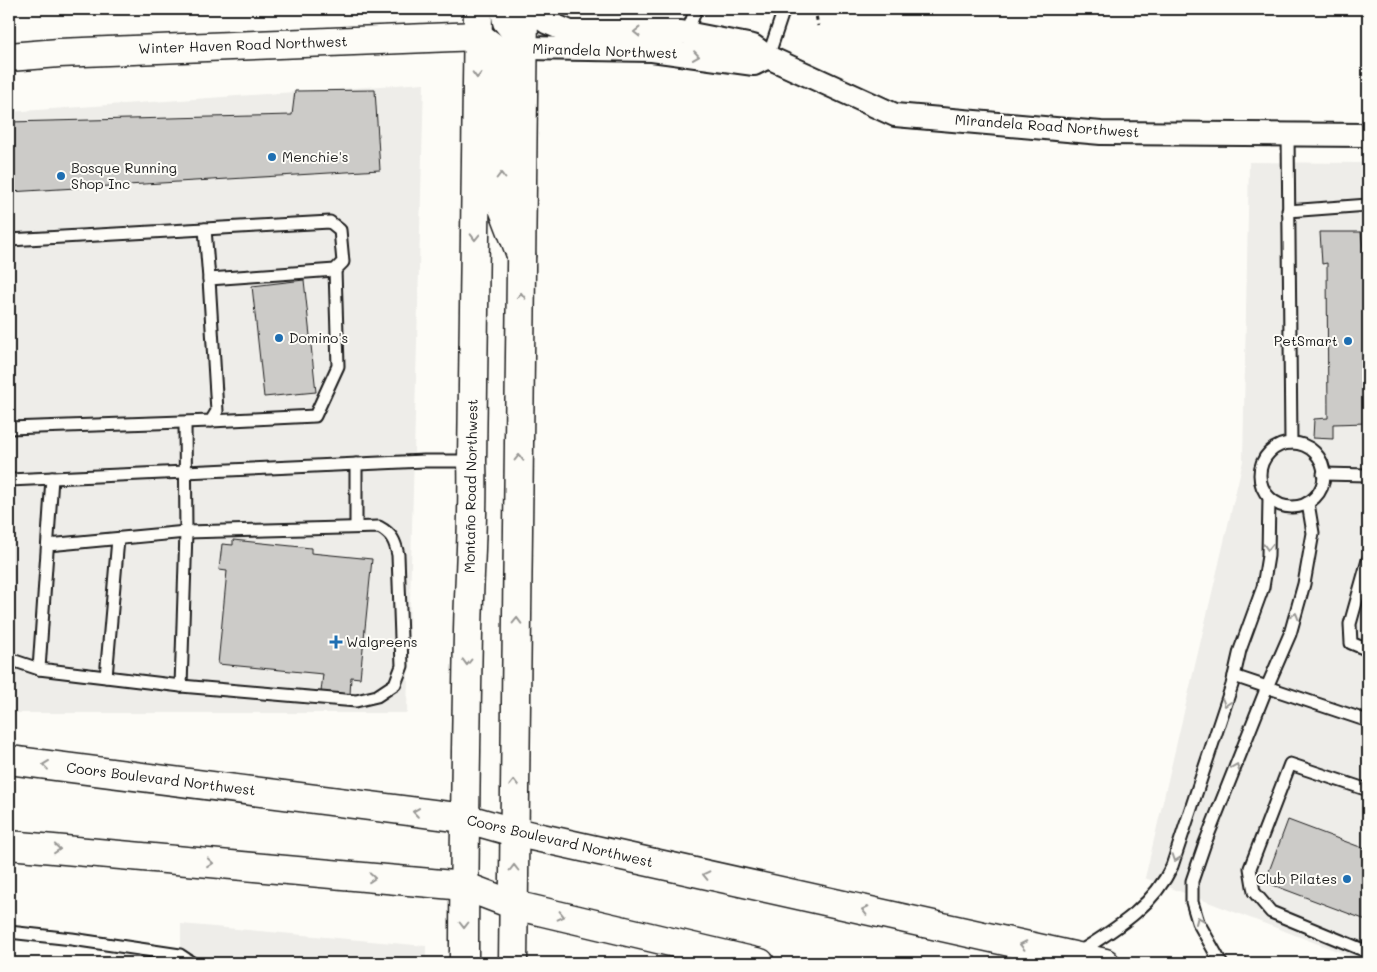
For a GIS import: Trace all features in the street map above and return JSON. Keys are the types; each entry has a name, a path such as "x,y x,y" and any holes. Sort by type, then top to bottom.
{"main road":[{"name":"Montaño Road Northwest","path":"464,963 464,818 469,572 473,497 478,9"},
{"path":"513,963 524,9"},
{"name":"Winter Haven Road Northwest","path":"9,57 59,53 478,36"},
{"path":"478,36 500,52 502,65 501,203 522,256"},
{"name":"Coors Boulevard Northwest","path":"9,760 464,818 514,832 1105,963"},
{"path":"9,845 464,886 514,905 760,963"}],"street":[{"path":"502,9 504,22 525,48"},
{"name":"Mirandela Northwest","path":"525,48 652,50 754,64 768,58 753,46 687,33 570,32 546,22 538,9"},
{"name":"Mirandela Road Northwest","path":"768,58 896,115 1101,133 1368,135"}],"lane":[{"path":"687,33 696,9"},
{"path":"768,58 784,9"},
{"path":"1288,134 1291,444"},
{"path":"1288,212 1368,205"},
{"path":"9,240 330,222 340,230 343,262 335,270 209,279"},
{"path":"205,229 216,411 211,421"},
{"path":"9,428 185,423 315,416 338,366 335,270"},
{"path":"181,686 186,532 185,423"},
{"path":"1291,444 1301,445 1311,450 1323,466 1324,474 1322,487 1316,496 1308,503 1298,507 1278,504 1269,498 1263,489 1260,479 1263,464 1271,451 1291,444"},
{"path":"9,480 356,464 472,461"},
{"path":"356,464 356,527"},
{"path":"1324,474 1368,474"},
{"path":"39,670 52,478"},
{"path":"1073,956 1132,917 1165,882 1185,830 1234,676 1240,650 1262,587 1268,556 1269,498"},
{"path":"1222,963 1198,922 1192,902 1192,881 1205,843 1290,634 1304,584 1313,533 1308,503"},
{"path":"9,660 39,670 181,686 356,701 377,696 395,684 402,666 398,555 396,543 390,533 379,527 186,532 48,545"},
{"path":"106,677 118,539"},
{"path":"1368,560 1350,624 1351,643 1368,650"},
{"path":"1234,676 1368,722"},
{"path":"1367,787 1290,764 1250,868 1254,892 1271,912 1368,952"},
{"path":"9,932 180,955 192,963"}],"path":[{"path":"815,9 818,26"}],"shaded area":[{"path":"424,83 407,713 9,713 9,112"},
{"path":"1249,162 1368,163 1368,963 1145,878 1243,461"},
{"path":"181,924 426,946 426,963 181,963"}],"building":[{"path":"375,90 380,170 9,192 9,122 292,115 295,91"},
{"name":"PetSmart","path":"1320,232 1361,232 1364,256 1368,256 1368,448 1366,448 1366,423 1333,424 1333,439 1313,438 1314,419 1328,418 1327,263 1322,264"},
{"path":"304,280 316,392 264,397 252,286"},
{"name":"Walgreens","path":"233,540 311,548 311,553 372,559 360,678 351,677 350,695 321,692 323,674 218,664 227,571 219,570 222,544 233,545"},
{"path":"1288,820 1368,850 1368,914 1366,920 1265,882"}],"place":[{"name":"Menchie's","path":"272,157"},
{"name":"Bosque Running Shop Inc","path":"61,176"},
{"name":"Domino's","path":"279,338"},
{"name":"PetSmart","path":"1348,341"},
{"name":"Walgreens","path":"336,642"},
{"name":"Club Pilates","path":"1347,879"}]}
